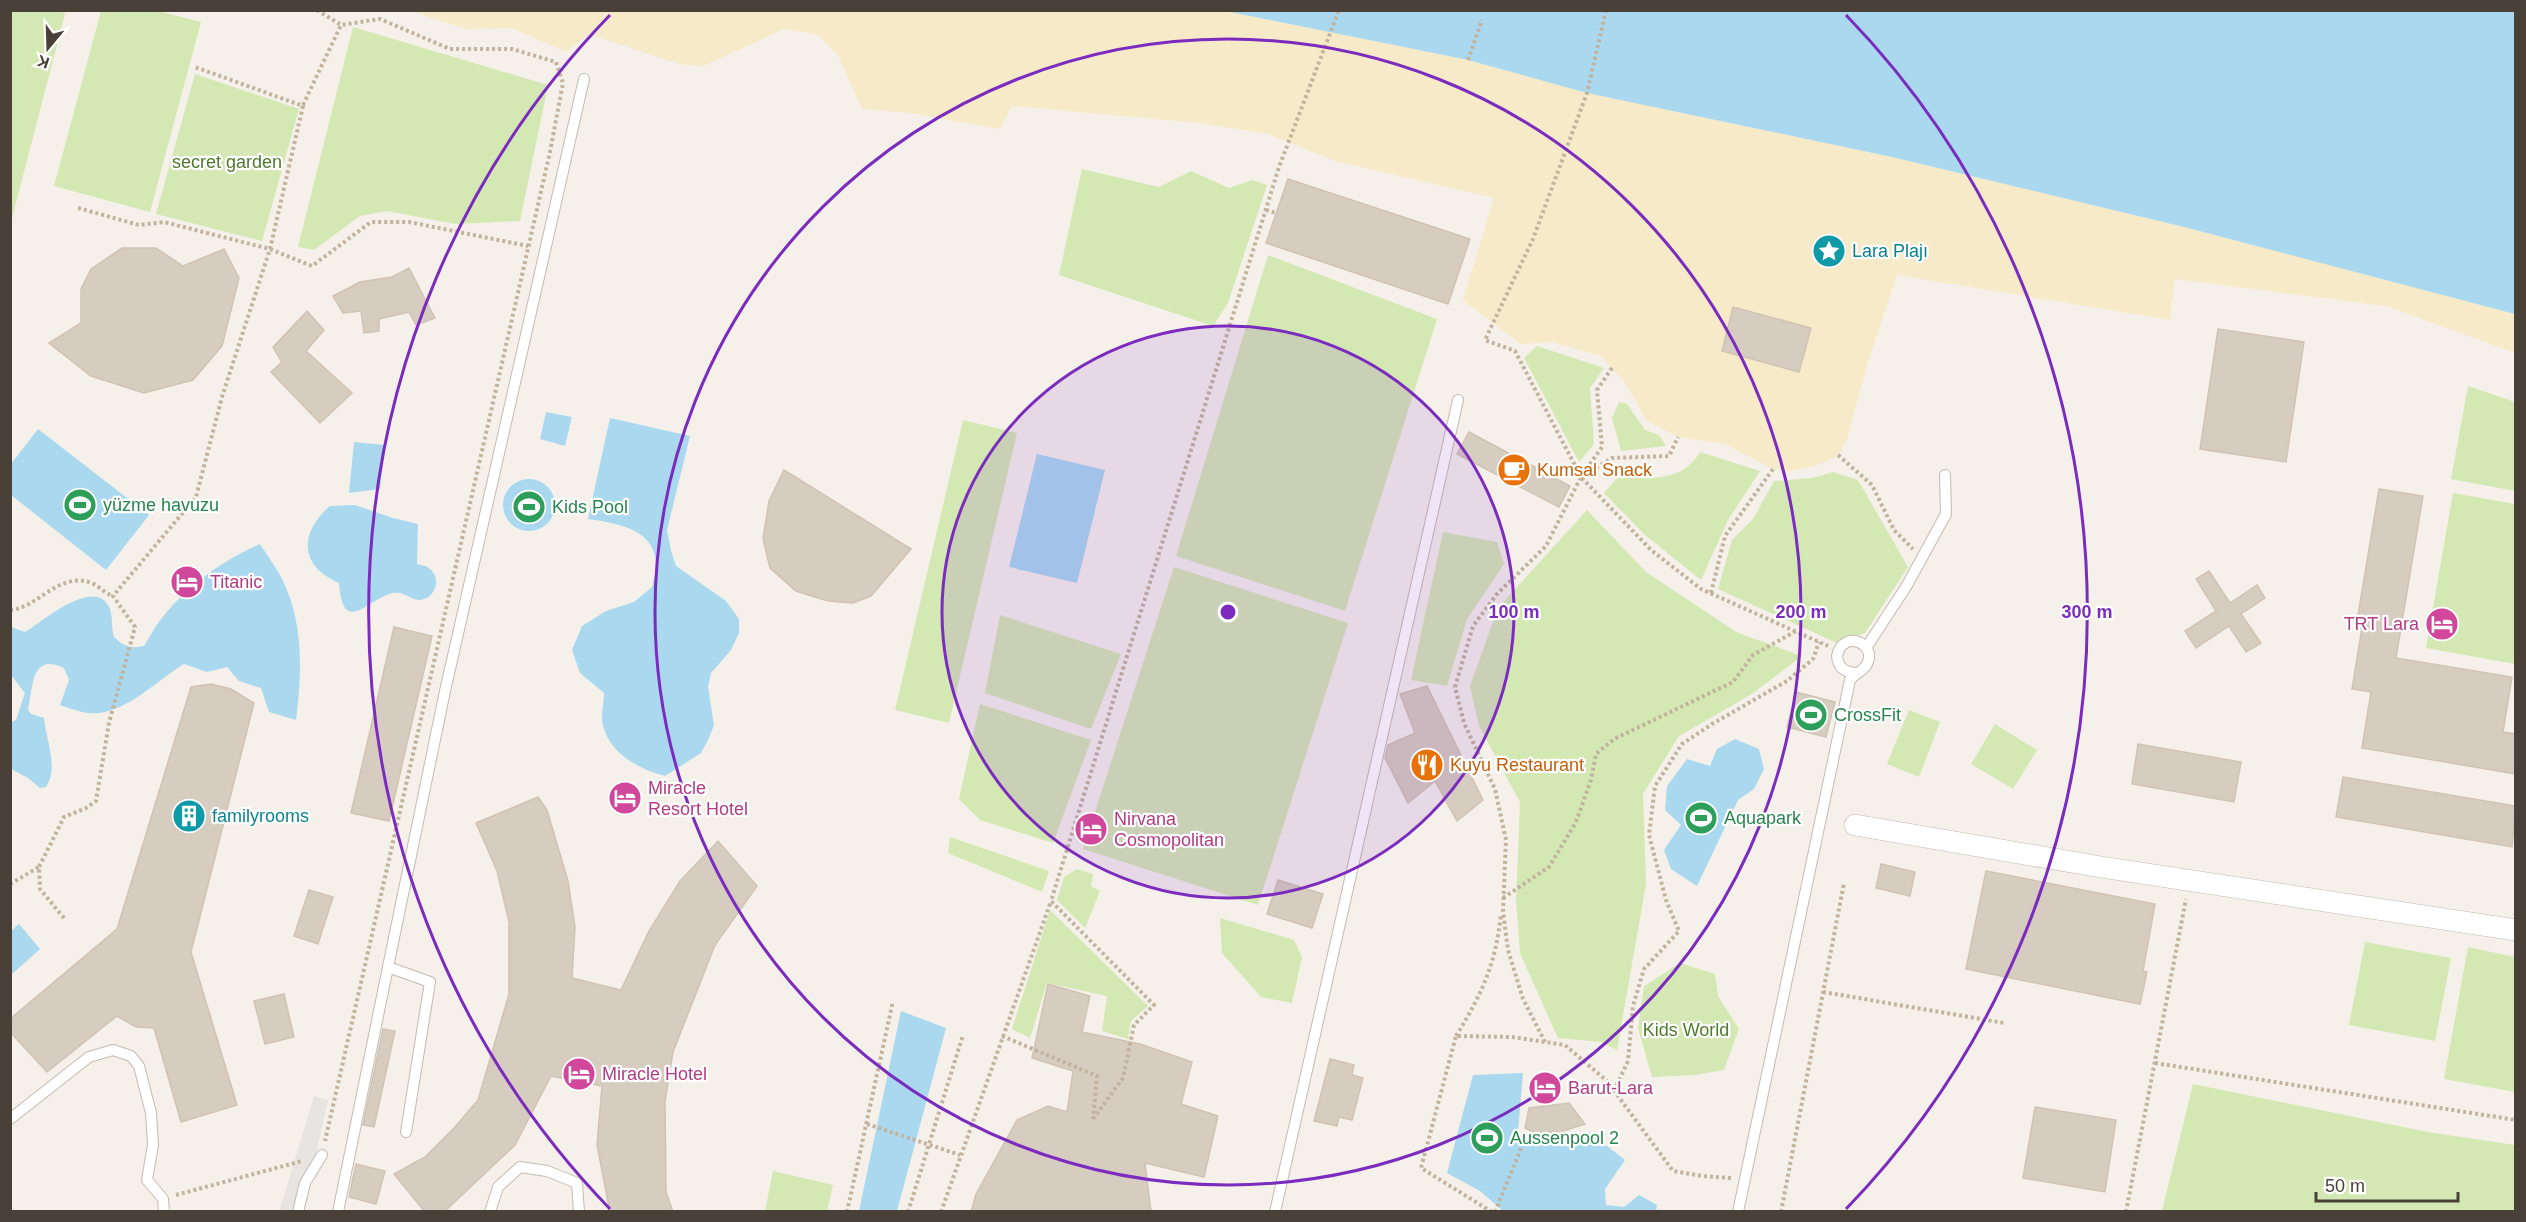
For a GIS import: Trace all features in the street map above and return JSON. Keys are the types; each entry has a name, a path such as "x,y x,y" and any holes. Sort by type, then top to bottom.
{"street":[{"path":"1855,825 2189,880 2516,930"}],"lane":[{"path":"338,1212 445,691 584,79"},
{"path":"1275,1212 1458,400"},
{"path":"1866,648 1946,514 1945,475"},
{"path":"1738,1212 1850,680 1855,673 1864,668 1869,658 1866,648 1857,641 1846,642 1838,650 1837,662 1844,670 1855,673"},
{"path":"388,967 430,982 406,1132"},
{"path":"10,1119 89,1057 113,1050 131,1056 139,1065 151,1113 153,1145 147,1180 163,1199 164,1212"},
{"path":"298,1212 304,1183 322,1155"},
{"path":"490,1212 498,1186 520,1167 548,1171 577,1183 579,1212"}],"path":[{"path":"163,1199 322,1155 563,83 556,62 512,49 450,49 380,20 340,25 317,10"},
{"path":"941,1212 1051,901 1279,167 1339,10"},
{"path":"1606,10 1583,104 1533,239 1485,340 1515,351 1581,477 1651,550 1701,589 1838,650"},
{"path":"1468,60 1482,20"},
{"path":"113,596 196,496 222,397 270,249 303,106 340,25"},
{"path":"195,67 303,106"},
{"path":"78,208 139,225 164,222 270,249 312,266 371,222 408,222 528,246"},
{"path":"1266,210 1276,213"},
{"path":"1525,1139 1493,1212 1421,1168 1456,1036 1480,998 1498,945 1503,898 1506,840 1495,789 1464,723 1455,687 1473,627 1497,594 1546,546 1581,477 1602,447 1597,390 1612,368"},
{"path":"1581,477 1612,458 1669,456 1678,436"},
{"path":"1838,455 1872,485 1894,530 1922,557"},
{"path":"1711,594 1725,536 1773,469"},
{"path":"10,610 18,610 51,588 74,581 91,582 102,592 113,596 135,627 109,723 96,801 64,817 39,867 40,889 64,918"},
{"path":"1503,898 1549,867 1576,822 1591,780 1596,754 1614,739 1733,682 1753,655 1796,631"},
{"path":"1614,1091 1628,1061 1633,1006 1644,969 1679,931 1666,900 1649,835 1655,786 1682,744 1787,681 1813,659 1819,642"},
{"path":"10,884 39,867"},
{"path":"2126,1212 2189,880"},
{"path":"1781,1212 1844,883"},
{"path":"1503,898 1508,950 1523,999 1545,1042"},
{"path":"1002,1036 1097,1076 1093,1119 1123,1078 1134,1025 1154,1005 1051,901"},
{"path":"1823,992 2004,1023"},
{"path":"847,1212 893,1001"},
{"path":"908,1212 963,1035"},
{"path":"1456,1036 1512,1037 1565,1045 1607,1081 1673,1171 1735,1178"},
{"path":"2155,1062 2516,1120"},
{"path":"867,1124 960,1155"}],"green space":[{"path":"11,10 61,11 65,14 11,222"},
{"path":"101,11 158,11 201,22 150,212 54,186"},
{"path":"353,27 548,85 520,221 455,224 387,211 360,216 314,250 298,247"},
{"name":"secret garden","path":"195,74 299,109 262,241 156,214"},
{"path":"1082,169 1159,187 1191,171 1229,188 1252,180 1267,185 1228,303 1213,326 1059,275"},
{"path":"1268,255 1437,319 1345,611 1176,556"},
{"path":"1537,346 1604,368 1590,388 1594,444 1579,462 1524,358"},
{"path":"2468,386 2515,402 2515,491 2451,479"},
{"path":"1619,402 1627,404 1645,430 1659,435 1666,446 1621,451 1612,418"},
{"path":"963,420 1017,433 949,723 895,710"},
{"path":"1700,452 1760,471 1728,520 1701,580 1645,535 1604,493 1618,477 1653,478 1674,474 1693,462"},
{"path":"1833,472 1858,480 1908,567 1865,633 1837,643 1718,589 1732,540 1753,519 1774,481 1812,478"},
{"path":"2453,493 2515,504 2515,664 2426,648"},
{"path":"1587,510 1646,572 1738,633 1802,656 1752,694 1679,736 1643,794 1646,884 1617,1050 1601,1042 1558,1038 1520,953 1516,901 1520,802 1479,726 1470,686 1498,608"},
{"path":"1443,532 1497,542 1504,564 1467,619 1447,686 1411,680"},
{"path":"1174,567 1348,623 1258,905 1083,849"},
{"path":"1000,615 1121,654 1091,729 985,693"},
{"path":"980,704 1091,740 1053,843 980,820 959,799"},
{"path":"1909,710 1940,722 1919,777 1887,764"},
{"path":"1995,724 2037,750 2013,789 1971,764"},
{"path":"950,837 1049,871 1042,892 948,853"},
{"path":"1077,869 1093,874 1091,886 1100,891 1085,928 1057,900 1064,877"},
{"path":"1050,910 1148,1006 1131,1021 1128,1039 1102,1031 1107,996 1047,983 1030,1038 1012,1029"},
{"path":"1220,918 1294,940 1302,957 1292,1003 1261,997 1222,953"},
{"path":"2365,942 2451,958 2435,1041 2349,1025"},
{"path":"2468,947 2515,957 2515,1092 2444,1079"},
{"name":"Kids World","path":"1680,963 1715,974 1718,996 1739,1029 1724,1070 1696,1075 1652,1077 1638,1028 1644,986"},
{"path":"2193,1084 2428,1132 2515,1145 2515,1211 2162,1211"},
{"path":"773,1171 833,1185 827,1211 765,1211"}],"sand":[{"name":"Lara Plajı","path":"410,11 1225,11 1468,60 1587,93 1892,157 2184,227 2515,314 2515,353 2386,306 2175,279 2170,320 1897,275 1868,362 1846,442 1838,455 1818,465 1791,471 1773,469 1725,444 1678,437 1647,421 1624,381 1600,356 1552,342 1520,344 1463,300 1494,198 1335,161 1268,134 1200,123 1012,106 1000,129 910,113 862,109 838,55 816,34 784,29 703,66 679,64 589,34 566,52 512,28 466,29"}],"shaded area":[{"path":"314,1096 328,1100 303,1211 279,1212"}],"water":[{"path":"1225,11 2515,11 2515,314 2184,227 1892,157 1587,93 1468,60"},
{"path":"546,412 572,417 565,446 540,439"},
{"path":"610,418 690,436 667,530 671,551 676,566 726,601 739,619 739,633 731,650 711,673 708,687 714,725 709,738 701,753 665,776 633,763 615,749 604,729 602,718 604,693 580,673 572,650 582,626 606,611 634,602 652,587 655,572 654,551 641,535 621,525 588,519"},
{"name":"yüzme havuzu","path":"38,429 149,515 106,570 11,495 11,464"},
{"path":"354,442 385,445 380,489 349,493"},
{"path":"1037,454 1105,470 1077,583 1009,567"},
{"name":"Kids Pool","path":"529,479 539,481 547,487 553,495 555,505 553,515 547,523 539,529 529,531 519,529 511,523 505,515 503,505 505,495 511,487 519,481"},
{"path":"355,505 418,524 417,564 429,568 436,578 435,588 429,597 419,600 400,593 393,593 358,610 351,612 346,608 341,599 339,583 316,568 310,558 308,548 313,527 330,506"},
{"path":"260,544 282,579 298,630 300,666 296,720 269,712 261,688 239,681 227,667 207,672 184,664 127,703 101,713 81,712 60,705 69,680 64,668 53,664 45,665 39,668 36,674 28,710 31,714 44,718 52,763 50,779 46,787 40,788 11,769 11,722 16,720 25,693 11,675 11,627 25,632 69,604 81,598 93,596 103,600 110,609 114,637 128,646 144,646 162,618 194,585 219,566"},
{"name":"Aquapark","path":"1735,739 1759,749 1764,769 1754,789 1738,800 1697,886 1671,869 1664,850 1681,825 1665,810 1667,786 1687,759 1710,766 1717,749"},
{"path":"19,924 40,949 11,975 11,931"},
{"path":"901,1011 946,1028 897,1211 859,1211"},
{"name":"Aussenpool 2","path":"1523,1073 1517,1143 1554,1144 1589,1132 1625,1160 1605,1189 1606,1205 1624,1207 1639,1195 1657,1205 1656,1211 1503,1211 1480,1191 1447,1173 1473,1075"}],"building":[{"path":"1288,179 1470,239 1448,304 1266,243"},
{"path":"122,248 156,248 183,266 224,249 239,278 222,346 193,380 144,393 91,376 49,343 81,323 81,289 91,269"},
{"path":"409,268 435,318 416,325 409,312 379,319 379,331 364,333 361,311 343,313 333,296 360,282 392,277"},
{"path":"1733,307 1811,328 1799,372 1722,351"},
{"path":"307,311 324,330 306,351 352,393 320,423 271,372 282,362 273,347"},
{"path":"2218,329 2304,342 2286,462 2200,449"},
{"name":"Kumsal Snack","path":"1469,432 1570,486 1559,507 1457,454"},
{"path":"784,470 911,549 871,596 853,603 828,601 796,591 770,568 763,539 769,501"},
{"path":"2379,489 2423,496 2396,658 2512,677 2503,732 2516,734 2516,774 2362,748 2371,692 2352,689 2362,628 2356,627"},
{"path":"2209,571 2230,603 2257,585 2265,598 2241,614 2261,643 2246,652 2229,626 2196,648 2185,631 2216,611 2196,579"},
{"name":"familyrooms","path":"394,627 432,636 389,821 351,813"},
{"name":"familyrooms","path":"211,684 231,689 254,703 191,952 237,1105 181,1122 154,1028 136,1027 117,1016 47,1072 10,1032 10,1019 117,929 191,687"},
{"name":"Kuyu Restaurant","path":"1427,686 1483,800 1457,821 1435,781 1408,803 1385,758 1388,745 1415,733 1400,694"},
{"name":"CrossFit","path":"1796,692 1835,702 1826,737 1787,727"},
{"path":"2138,744 2241,762 2234,802 2132,784"},
{"path":"2343,777 2516,806 2512,847 2336,817"},
{"path":"538,797 547,810 568,881 575,927 572,978 621,990 649,931 680,881 718,841 757,886 715,945 673,1052 665,1102 666,1192 673,1212 610,1212 597,1145 602,1086 551,1076 515,1145 444,1212 425,1212 394,1174 425,1157 478,1100 509,994 509,922 497,871 476,823"},
{"path":"1881,864 1915,872 1910,896 1876,888"},
{"path":"1986,871 2155,904 2143,971 2147,972 2140,1004 1966,969"},
{"path":"1278,880 1323,894 1312,928 1267,914"},
{"path":"309,890 333,897 318,944 294,936"},
{"path":"1048,984 1090,996 1082,1032 1140,1044 1192,1062 1181,1104 1218,1116 1204,1177 1145,1163 1151,1212 971,1212 976,1194 1017,1120 1048,1106 1067,1112 1073,1071 1032,1058"},
{"path":"284,994 294,1037 265,1044 254,1001"},
{"path":"383,1029 395,1031 374,1127 363,1125"},
{"path":"1330,1059 1354,1065 1352,1075 1363,1078 1352,1120 1339,1117 1337,1126 1314,1121"},
{"path":"1569,1103 1585,1124 1560,1132 1535,1133 1525,1128 1529,1108"},
{"path":"2035,1107 2116,1120 2105,1192 2023,1178"},
{"path":"356,1164 385,1171 376,1204 349,1197"}],"place":[{"name":"Lara Plajı","path":"1829,251"},
{"name":"Kumsal Snack","path":"1514,470"},
{"name":"yüzme havuzu","path":"80,505"},
{"name":"Kids Pool","path":"529,507"},
{"name":"Titanic","path":"187,582"},
{"name":"TRT Lara","path":"2442,624"},
{"name":"CrossFit","path":"1811,715"},
{"name":"Kuyu Restaurant","path":"1427,765"},
{"name":"Miracle Resort Hotel","path":"625,798"},
{"name":"familyrooms","path":"189,816"},
{"name":"Aquapark","path":"1701,818"},
{"name":"Nirvana Cosmopolitan","path":"1091,829"},
{"name":"Miracle Hotel","path":"579,1074"},
{"name":"Barut-Lara","path":"1545,1088"},
{"name":"Aussenpool 2","path":"1487,1138"}]}
